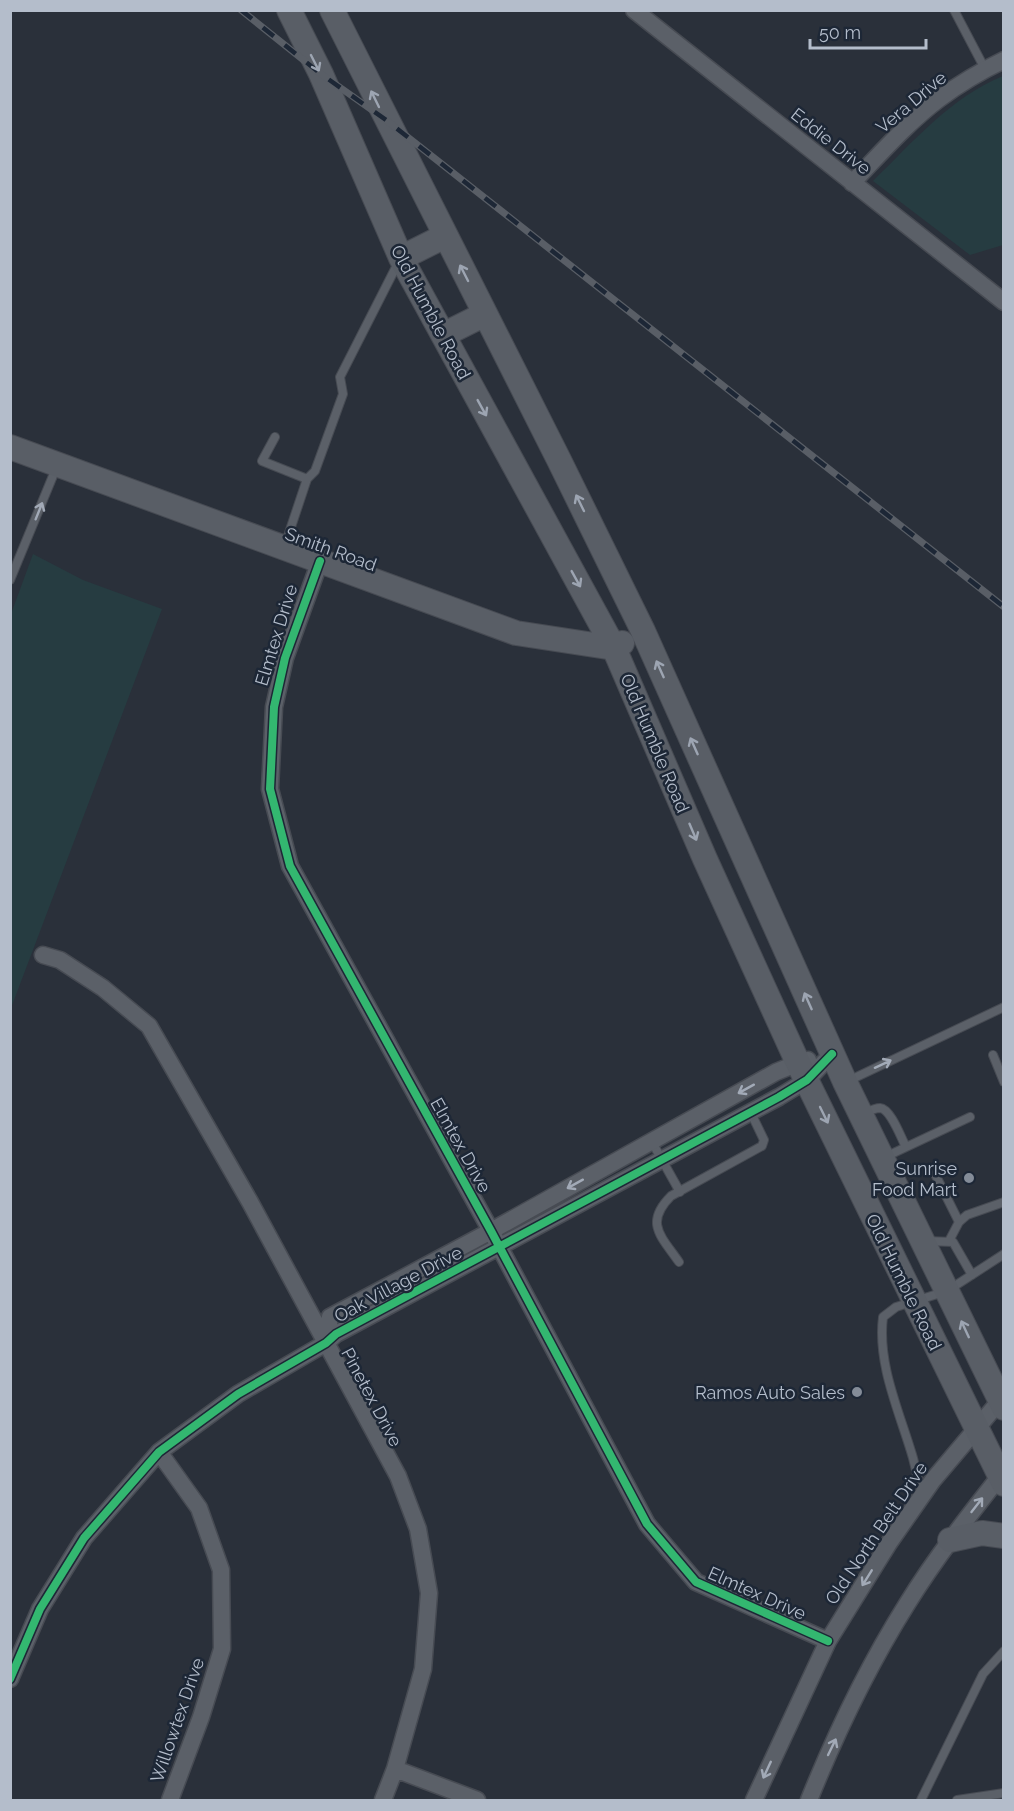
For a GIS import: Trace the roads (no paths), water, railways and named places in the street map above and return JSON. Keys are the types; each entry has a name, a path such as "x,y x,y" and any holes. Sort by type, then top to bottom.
{"main road":[{"name":"Old Humble Road","path":"289,10 321,74 401,258 614,648 705,859 802,1072 976,1429 1002,1477"},
{"name":"Old Humble Road","path":"332,10 559,460 642,631 860,1115 1002,1402"},
{"path":"401,258 445,236"},
{"path":"443,335 485,314"},
{"name":"Smith Road","path":"10,447 516,633 614,648"},
{"path":"614,648 642,631"},
{"path":"705,859 737,846"},
{"path":"979,1358 1004,1369"},
{"path":"950,1540 982,1533 1004,1536"}],"street":[{"name":"Eddie Drive","path":"634,10 1004,302"},
{"name":"Vera Drive","path":"852,183 909,125 940,99 985,69 1004,60"},
{"name":"Elmtex Drive","path":"320,561 285,658 274,707 270,789 290,866 491,1231 647,1524 696,1582 828,1641"},
{"name":"Pinetex Drive","path":"44,955 60,960 103,988 149,1026 250,1202 398,1476 417,1529 429,1593 423,1669 395,1769 383,1800"},
{"name":"Oak Village Drive","path":"10,1679 40,1609 84,1538 159,1452 238,1394 326,1343 336,1334 751,1113 802,1072 832,1054"},
{"name":"Oak Village Drive","path":"326,1343 330,1317 491,1231 777,1072 802,1072"},
{"name":"Old North Belt Drive","path":"754,1800 828,1641 933,1480 1002,1402"},
{"name":"Willowtex Drive","path":"159,1452 199,1508 221,1570 222,1649 201,1717 170,1800"},
{"path":"809,1800 873,1662 907,1604 950,1540 1002,1477"},
{"path":"395,1769 477,1800"}],"lane":[{"path":"954,10 985,69"},
{"path":"284,548 307,479 315,471 343,394 340,377 401,258"},
{"path":"275,437 262,461 307,479"},
{"path":"10,580 58,464"},
{"path":"845,1082 1004,1007"},
{"path":"993,1055 1004,1082"},
{"path":"860,1115 884,1108 889,1113 906,1147"},
{"path":"679,1262 657,1231 656,1216 661,1206 671,1196 762,1146 764,1140 751,1113"},
{"path":"882,1159 970,1117"},
{"path":"652,1142 680,1192"},
{"path":"935,1174 959,1222"},
{"path":"950,1241 959,1222 967,1215 1004,1202"},
{"path":"924,1241 950,1241 955,1244 972,1275"},
{"path":"922,1496 913,1458 893,1397 881,1335 883,1317 896,1307 947,1291 1004,1254"},
{"path":"921,1800 983,1674 1004,1651"},
{"path":"957,1800 1004,1793"}],"railway":[{"path":"241,10 321,74 386,120 1004,607"}],"place":[{"name":"Sunrise Food Mart","path":"969,1178"},
{"name":"Ramos Auto Sales","path":"857,1392"}]}
